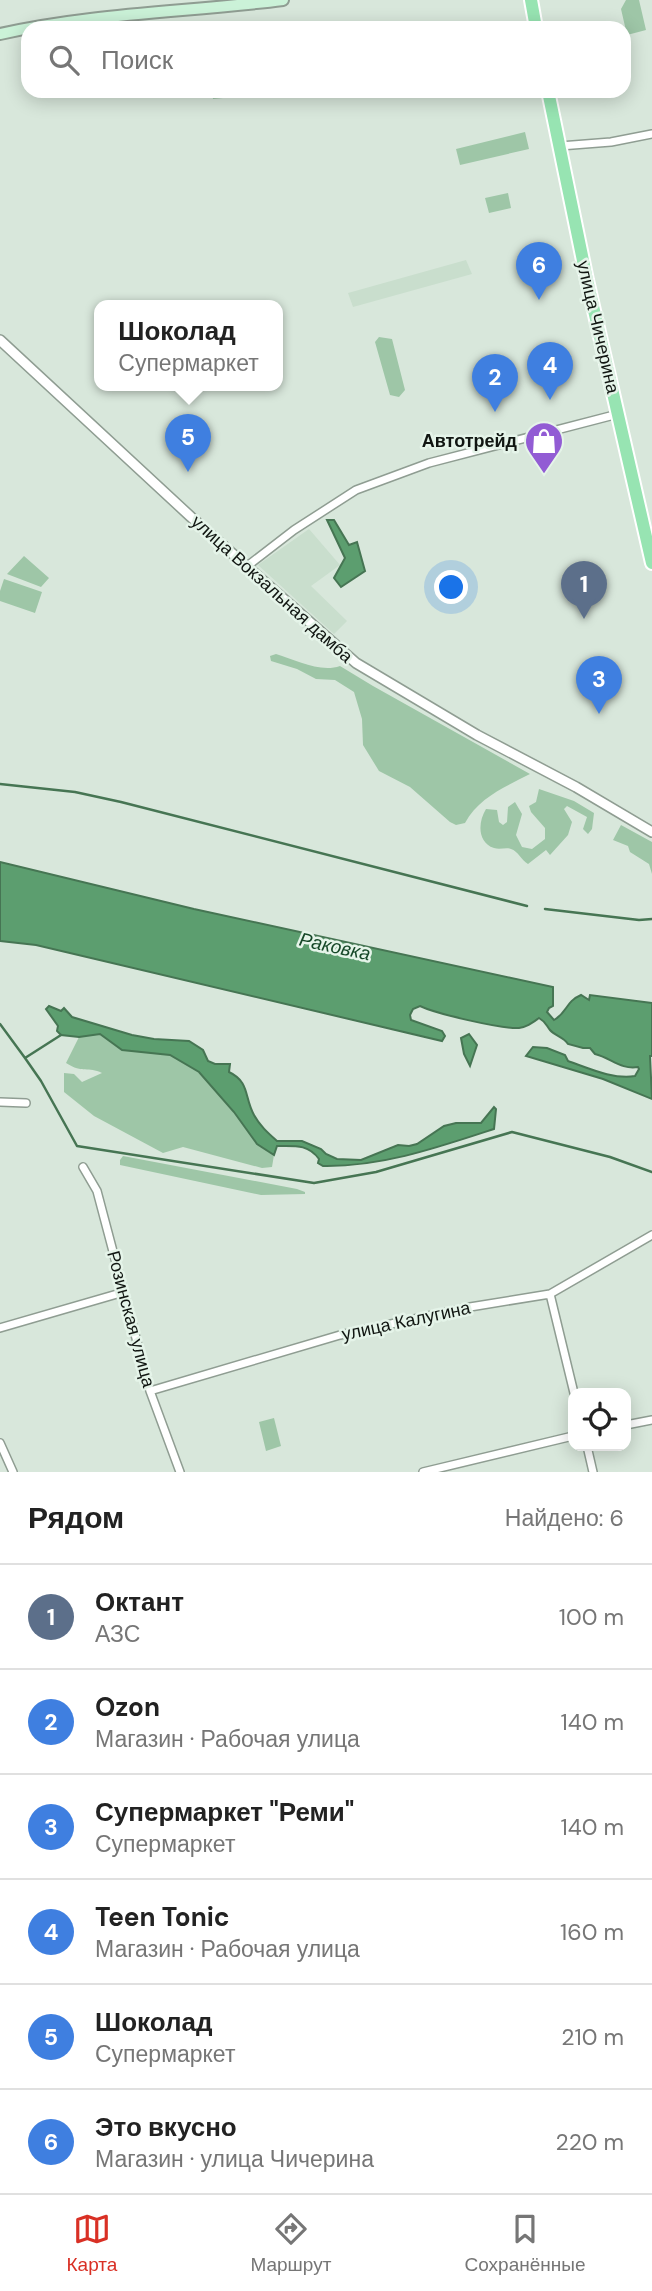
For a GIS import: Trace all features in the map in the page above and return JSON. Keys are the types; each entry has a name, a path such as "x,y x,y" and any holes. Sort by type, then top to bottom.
{"main road":[{"path":"76,21 284,0"},
{"path":"531,0 535,21"},
{"path":"0,34 21,30"},
{"name":"улица Чичерина","path":"550,98 652,563"}],"street":[{"path":"560,146 611,142 652,134"},
{"name":"улица Вокзальная дамба","path":"0,340 246,567 356,663 477,735 576,787 652,832"},
{"path":"246,567 294,530 356,490 429,463 618,414"},
{"path":"0,1102 26,1103"},
{"name":"Розинская улица","path":"83,1167 97,1191 150,1391 180,1472"},
{"name":"улица Калугина","path":"150,1391 340,1335 470,1307 550,1294 652,1236"},
{"path":"0,1328 124,1292"},
{"path":"550,1294 573,1388"},
{"path":"631,1424 652,1420"},
{"path":"423,1472 568,1437"},
{"path":"0,1443 13,1472"},
{"path":"588,1451 593,1472"}],"shaded area":[{"path":"626,0 639,0 646,30 631,34 631,21 624,21 621,9"},
{"path":"525,132 529,149 460,165 456,149"},
{"path":"508,193 511,208 489,213 485,198"},
{"path":"466,260 472,274 353,307 348,293"},
{"path":"379,337 392,339 405,390 399,397 390,395 375,342"},
{"path":"309,529 340,565 311,586 347,621 334,634 258,565"},
{"path":"24,556 49,578 41,587 7,574"},
{"path":"4,579 42,592 35,613 0,601"},
{"path":"276,654 316,667 340,666 530,774 485,799 465,823 456,825 410,787 379,771 363,745 362,719 354,692 335,680 316,679 297,669 271,661 270,656"},
{"path":"539,789 574,801 594,813 592,829 588,834 583,829 587,817 567,806 564,809 572,822 568,835 550,855 546,850 528,864 513,850 496,849 488,845 482,836 481,820 486,809 497,810 499,822 503,825 507,822 508,807 515,802 522,814 516,835 522,847 532,849 545,839 545,828 529,806 536,802"},
{"path":"621,825 652,842 652,874 649,864 630,852 628,846 613,840"},
{"path":"100,1034 122,1050 170,1055 199,1072 234,1112 257,1144 274,1155 272,1167 262,1168 183,1147 163,1153 94,1116 64,1092 64,1073 74,1074 82,1082 102,1073 66,1063 79,1037"},
{"path":"123,1156 297,1189 305,1194 261,1195 120,1165"},
{"path":"274,1418 281,1446 266,1451 259,1422"}],"water":[{"path":"327,520 334,520 349,545 357,542 365,571 341,587 334,578 345,558"},
{"name":"Раковка","path":"0,862 194,909 553,987 553,1006 547,1012 554,1020 581,995 589,1000 590,995 652,1003 652,1099 603,1079 526,1056 533,1047 547,1048 565,1055 568,1061 610,1075 635,1076 639,1069 626,1067 595,1054 590,1048 568,1044 539,1018 525,1027 510,1028 420,1006 413,1009 411,1020 442,1031 445,1036 442,1041 36,945 0,941"},
{"path":"49,1006 61,1011 64,1008 72,1017 132,1035 189,1041 203,1050 208,1061 230,1064 229,1072 244,1085 256,1119 277,1141 302,1141 337,1159 361,1160 398,1145 417,1144 444,1126 481,1123 494,1107 494,1129 410,1155 367,1163 323,1166 318,1163 319,1159 315,1154 306,1148 295,1146 277,1146 274,1155 257,1144 234,1112 199,1072 170,1055 122,1050 100,1034 79,1037 61,1035 46,1009"},
{"path":"469,1034 477,1045 470,1066 461,1038"}],"waterway":[{"path":"0,784 75,792 121,802 527,906"},
{"path":"545,909 639,920 652,919"},
{"path":"0,1024 25,1058"},
{"path":"61,1035 25,1058 77,1146 314,1183 376,1172 512,1132 610,1157 652,1172"}],"place":[{"name":"Это вкусно","path":"539,300"},
{"name":"Teen Tonic","path":"550,400"},
{"name":"Ozon","path":"495,412"},
{"name":"Шоколад","path":"188,472"},
{"name":"Автотрейд","path":"544,475"},
{"name":"Октант","path":"584,619"},
{"name":"Супермаркет \"Реми\"","path":"599,714"}]}
